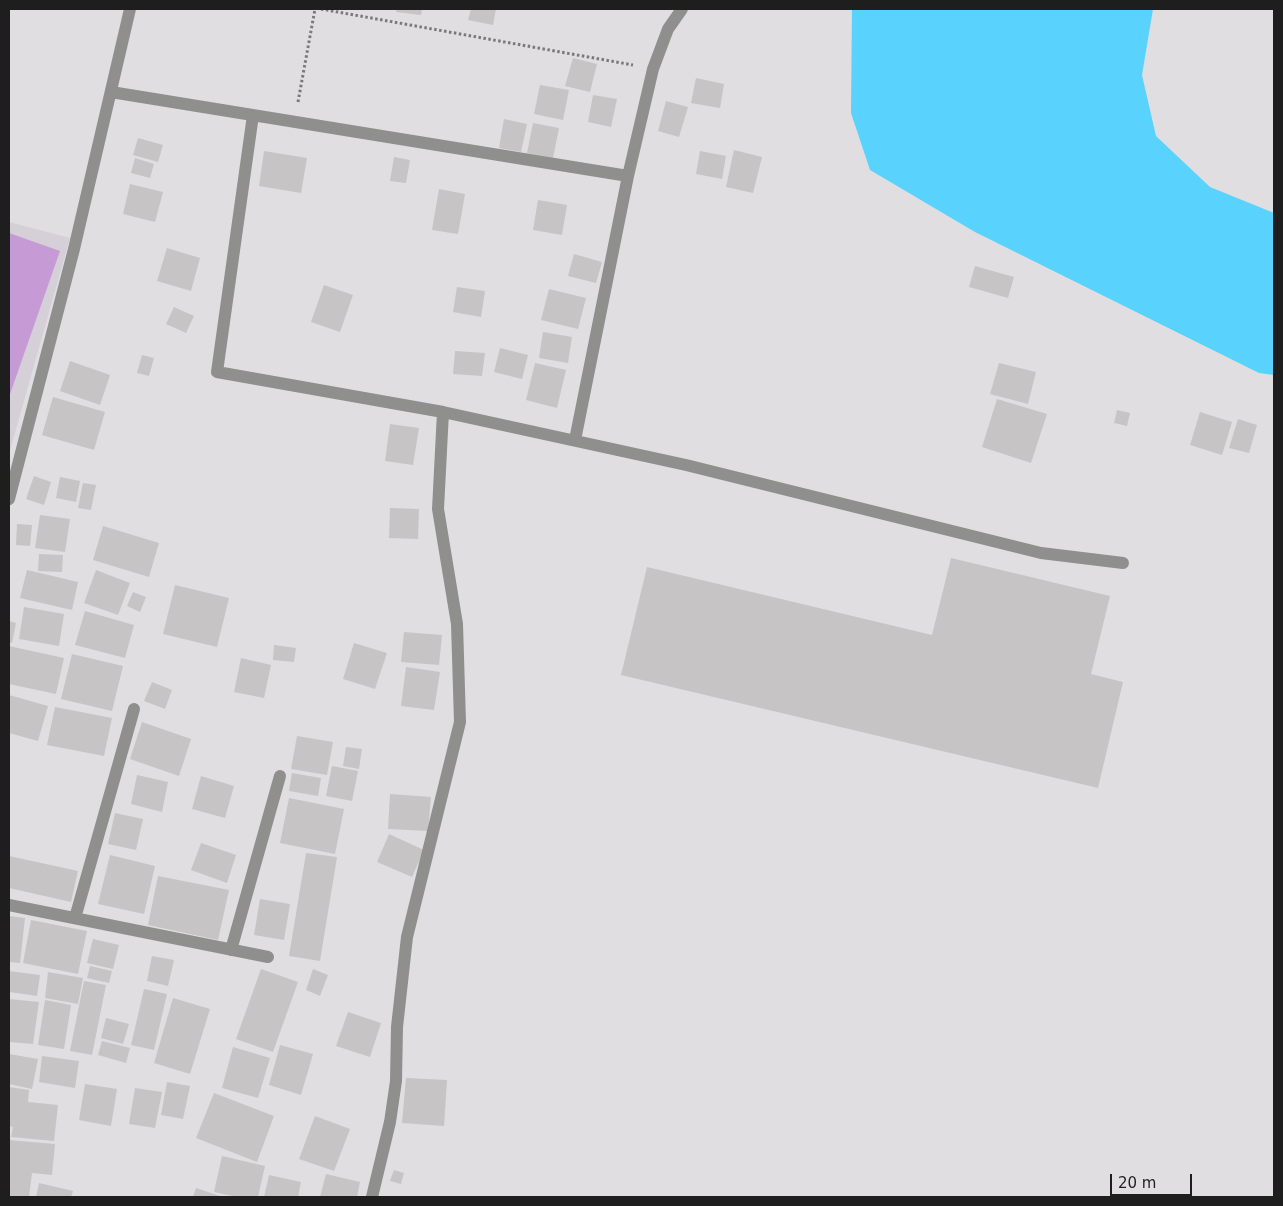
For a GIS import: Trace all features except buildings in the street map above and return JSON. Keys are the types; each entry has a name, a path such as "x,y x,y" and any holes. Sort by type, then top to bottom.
{"street":[{"path":"9,498 74,249 130,9"},
{"path":"575,440 628,176 653,69 668,29 682,9"},
{"path":"111,92 628,176"},
{"path":"253,115 217,372 443,412 686,465 1041,553 1123,563"},
{"path":"372,1197 390,1122 396,1081 397,1027 407,937 460,722 457,624 438,509 443,412"},
{"path":"75,918 134,709"},
{"path":"231,950 280,776"},
{"path":"9,905 268,957"}],"path":[{"path":"294,122 315,9"},
{"path":"321,9 653,69"}],"shaded area":[{"path":"9,222 70,238 9,454"},
{"path":"9,233 60,251 9,397"}],"water":[{"path":"852,9 1153,9 1142,75 1156,136 1210,187 1274,213 1274,375 1259,373 975,232 870,170 851,113"}]}
